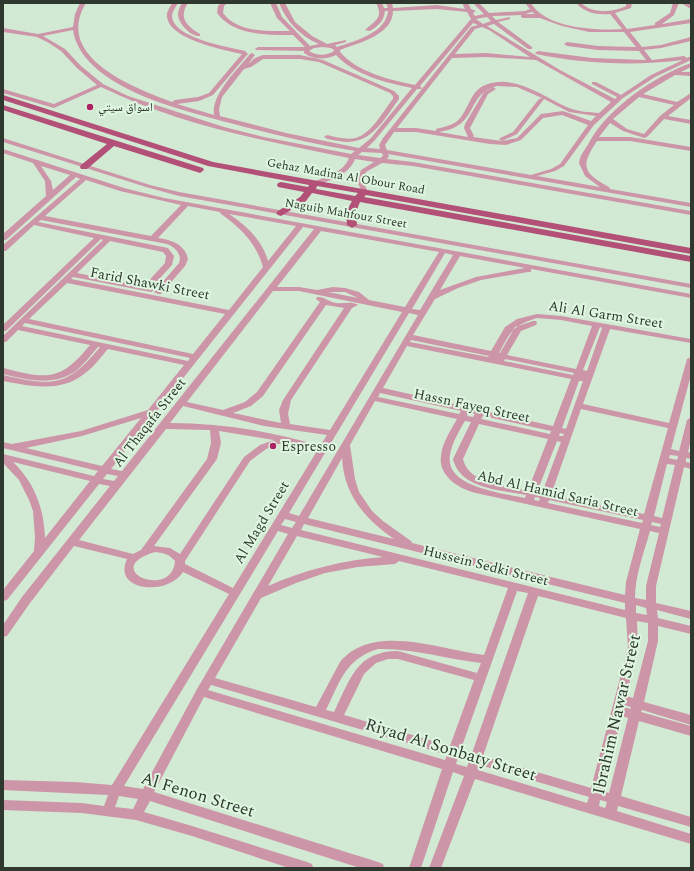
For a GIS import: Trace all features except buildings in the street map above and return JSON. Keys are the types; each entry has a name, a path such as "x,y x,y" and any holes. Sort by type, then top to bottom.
{"main road":[{"name":"Gehaz Madina Al Obour Road","path":"3,97 196,161 358,199 645,247 691,250"},
{"name":"Gehaz Madina Al Obour Road","path":"3,107 187,166 312,187 365,192 645,247 691,259"},
{"path":"97,137 108,131"},
{"path":"84,167 114,143"},
{"path":"281,213 297,204 312,187"},
{"path":"352,225 351,214 358,199 365,192"}],"street":[{"path":"84,3 78,12 75,28 78,44 86,56 99,69 128,86 139,92 166,102 286,135 360,150 371,149 620,193 691,213"},
{"path":"176,3 171,10 170,18 174,26 184,35 208,44 244,53 259,51 308,50 354,37 372,28 381,19 381,7 452,3"},
{"path":"185,3 180,10 180,18 183,25 191,32 214,42 251,52"},
{"path":"224,3 221,6 220,13 224,20 234,26 257,32 294,33"},
{"path":"273,3 276,11 308,50 315,56 330,56 337,50 371,35 384,27 391,18 391,6"},
{"path":"282,3 285,11 306,36 337,50 347,62 388,80 424,88"},
{"path":"465,3 475,22 491,29 615,102"},
{"path":"476,3 498,25 538,56 621,97"},
{"path":"528,3 540,16 557,23 582,29 625,30 691,21"},
{"path":"534,3 542,12 562,22 587,27 625,30 680,20 691,15"},
{"path":"579,3 590,10 611,12 627,9 630,6 629,3"},
{"path":"657,24 671,15 675,10 676,3"},
{"path":"684,3 691,7"},
{"path":"391,6 446,8 515,15 533,10"},
{"path":"276,11 285,11"},
{"path":"611,12 650,61"},
{"path":"312,187 343,171 350,164 353,156 373,139 474,18 485,13"},
{"path":"491,29 515,17 540,16"},
{"path":"365,192 360,181 360,176 368,167 386,156 386,152 383,149 384,141 424,88 473,28 481,24 498,25"},
{"path":"38,36 75,28"},
{"path":"3,30 38,36 56,44 79,67 101,84 126,97 222,128 263,139 353,156 662,204 691,205"},
{"path":"567,44 603,48 639,48 664,46 691,39"},
{"path":"217,117 216,109 219,97 242,68 251,52"},
{"path":"166,102 191,101 211,94 244,53"},
{"path":"323,56 409,94 418,96"},
{"path":"451,56 538,56 586,60 650,61 691,57"},
{"path":"242,68 250,66 257,59 263,57 311,59 392,92 396,96 396,99 370,132 361,138 345,140 301,132 286,135"},
{"path":"526,176 541,174 562,165 592,124 607,108 653,76 691,57"},
{"path":"620,193 594,180 585,170 582,160 594,139 619,111 638,95 674,73 691,65"},
{"path":"674,73 691,74"},
{"path":"3,91 54,106 101,84"},
{"path":"438,130 455,126 460,122 482,89 497,85 512,85 530,89 567,109 583,114 600,115"},
{"path":"115,92 128,86"},
{"path":"471,136 467,128 468,124 489,91 504,88 528,92 563,113 592,124"},
{"path":"126,97 129,94 139,92"},
{"path":"638,95 677,104"},
{"path":"645,136 662,117 677,104 691,95"},
{"path":"399,121 418,128 496,139 512,136 541,100"},
{"path":"607,108 619,111"},
{"path":"392,130 416,130 490,142 506,143 519,139 541,116 563,113"},
{"path":"662,117 691,122"},
{"path":"610,120 625,130 645,136 691,144"},
{"path":"594,139 630,139 691,149"},
{"name":"Naguib Mahfouz Street","path":"3,140 84,167 148,186 281,213 691,286"},
{"path":"322,150 329,144"},
{"name":"Naguib Mahfouz Street","path":"3,151 103,184 142,195 691,296"},
{"path":"568,158 582,160"},
{"path":"427,167 426,162 433,160"},
{"path":"35,161 45,174 50,196"},
{"path":"3,238 75,174"},
{"path":"3,249 85,178"},
{"path":"71,189 90,184 103,184"},
{"path":"224,202 217,210 245,229 256,241 263,254 267,268"},
{"path":"153,239 186,204"},
{"path":"39,218 144,237 169,242 176,245 184,254 184,259 182,264 158,292"},
{"path":"33,223 161,248 170,256 169,263 146,289"},
{"name":"Al Thaqafa Street","path":"3,596 301,225"},
{"name":"Al Thaqafa Street","path":"3,633 26,600 273,289 319,228"},
{"path":"3,329 100,236"},
{"path":"138,243 144,237"},
{"path":"3,340 108,238"},
{"name":"Al Magd Street","path":"108,810 116,789 443,251"},
{"path":"136,815 201,692 457,254"},
{"path":"556,272 561,263"},
{"path":"432,297 473,280 505,273 540,269"},
{"name":"Farid Shawki Street","path":"68,277 146,289 233,310"},
{"name":"Farid Shawki Street","path":"68,277 233,310"},
{"path":"281,278 299,289"},
{"path":"273,289 299,289 422,313"},
{"path":"311,292 324,302 336,305 350,306 367,302"},
{"path":"222,414 248,404 260,394 324,302"},
{"path":"287,427 283,416 283,411 287,400 350,306"},
{"name":"Ali Al Garm Street","path":"492,357 508,329 528,318 596,327 691,347"},
{"name":"Ali Al Garm Street","path":"501,359 518,329 538,319"},
{"path":"23,320 193,360"},
{"path":"16,327 106,346 193,360"},
{"path":"530,497 596,327"},
{"path":"544,500 606,329"},
{"name":"Ali Al Garm Street","path":"606,329 691,341"},
{"path":"407,340 588,377"},
{"path":"3,371 42,379 62,375 70,371 96,344"},
{"path":"3,378 34,385 45,385 68,380 84,370 106,346"},
{"path":"377,359 394,362"},
{"name":"Ibrahim Nawar Street","path":"592,809 634,640 629,600 631,582 691,359"},
{"name":"Hassn Fayeq Street","path":"375,394 567,436"},
{"path":"181,403 222,414 287,427 332,433"},
{"path":"578,406 673,426"},
{"path":"7,446 85,433 126,421 152,411"},
{"name":"Abd Al Hamid Saria Street","path":"464,413 444,456 444,462 451,476 466,486 476,490 530,497"},
{"name":"Abd Al Hamid Saria Street","path":"478,416 458,459 459,466 463,472 477,481 530,497 664,527"},
{"name":"Ibrahim Nawar Street","path":"610,814 653,641 653,621 650,606 651,581 664,527 685,458 691,420"},
{"path":"163,426 214,427 245,431 284,439 322,450"},
{"path":"214,427 216,443 212,459 146,550 134,557 128,568 132,578 144,584 159,584 173,578 180,564 247,459 263,447 284,439"},
{"path":"346,445 346,466 348,476 357,497 382,527 413,547"},
{"path":"7,446 125,475"},
{"path":"665,455 685,458 691,466"},
{"path":"3,458 117,485"},
{"path":"3,458 15,468 26,482 34,498 39,514 39,552"},
{"name":"Hussein Sedki Street","path":"282,515 691,615"},
{"name":"Hussein Sedki Street","path":"275,527 691,630"},
{"path":"73,542 134,557"},
{"path":"146,550 164,549 177,556 180,564 234,593"},
{"path":"258,594 287,581 321,569 356,562 406,559"},
{"path":"415,868 449,766 514,586"},
{"path":"435,868 471,773 534,591"},
{"path":"319,712 345,664 355,654 370,646 379,644 398,644 465,657 487,659"},
{"path":"337,718 360,671 365,665 380,657 398,655 481,678"},
{"name":"Riyad Al Sonbaty Street","path":"209,680 691,822"},
{"name":"Riyad Al Sonbaty Street","path":"201,692 691,839"},
{"path":"619,705 691,731"},
{"path":"636,710 691,720"},
{"name":"Al Fenon Street","path":"3,785 73,786 116,789 146,795 378,868"},
{"path":"3,805 108,810 136,815 192,831 307,868"}],"place":[{"name":"اسواق سيتي","path":"90,107"},
{"name":"Espresso","path":"273,446"}]}
